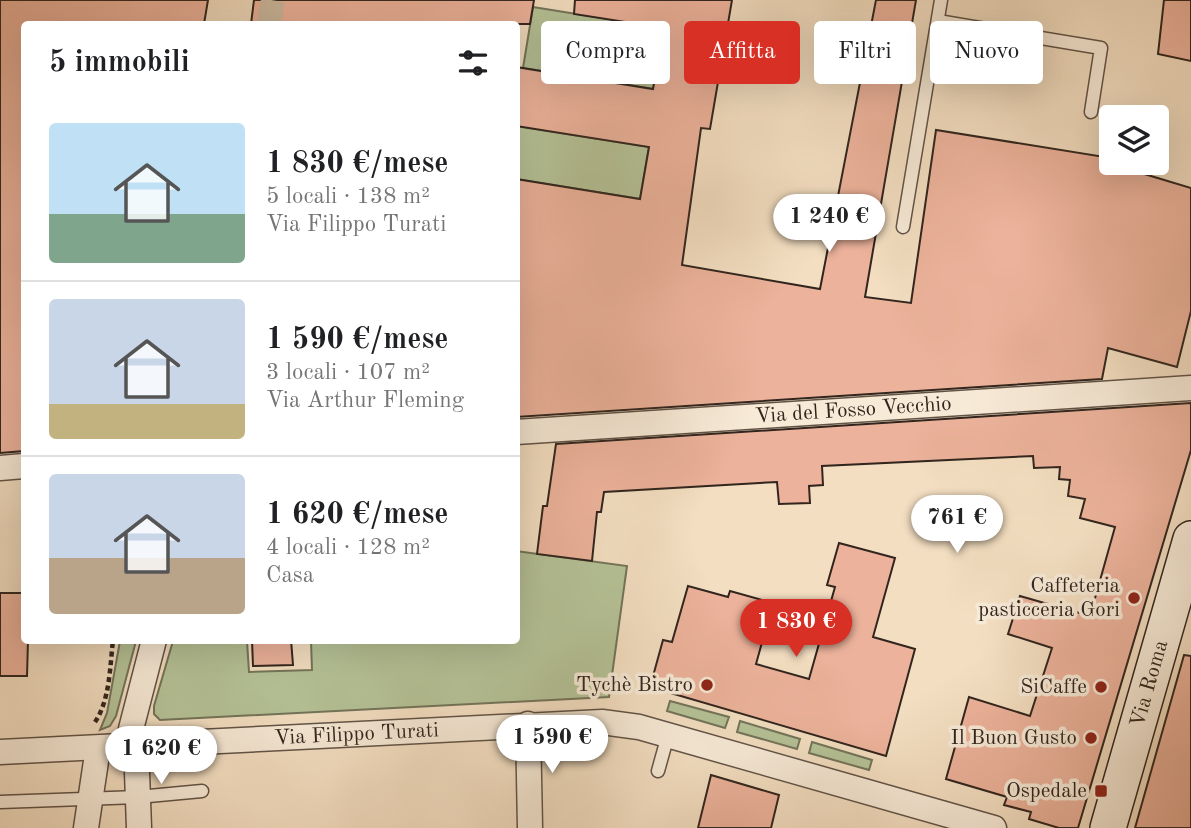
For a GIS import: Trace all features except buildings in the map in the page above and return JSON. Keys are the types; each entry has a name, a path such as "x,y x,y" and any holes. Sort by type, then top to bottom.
{"street":[{"name":"Via del Fosso Vecchio","path":"520,432 1191,388"},
{"path":"0,468 21,466"},
{"name":"Via Roma","path":"1108,828 1191,539"},
{"path":"139,828 131,729 153,644"},
{"name":"Via Filippo Turati","path":"0,752 528,724 611,723 639,727 994,828"},
{"path":"528,724 530,828"},
{"path":"86,828 98,748"}],"lane":[{"path":"903,228 941,0"},
{"path":"938,20 1101,48 1091,112"},
{"path":"658,771 668,735"},
{"path":"0,802 138,797 202,791"}],"path":[{"path":"95,722 104,698 112,644"}],"green space":[{"path":"533,7 620,21 541,21 541,71 523,68"},
{"path":"622,84 654,84 653,89"},
{"path":"520,127 649,147 640,199 520,180"},
{"path":"520,552 627,566 609,697 160,720 154,714 172,644 247,644 249,672 312,670 311,644 520,644"},
{"path":"119,644 135,644 116,716 110,726 100,730 107,713"},
{"path":"670,701 729,717 725,728 667,711"},
{"path":"740,721 800,739 797,749 737,732"},
{"path":"812,742 872,760 869,770 809,753"}],"tunnel":[{"path":"270,21 273,0"}],"place":[{"name":"Caffeteria pasticceria Gori","path":"1134,598"},
{"name":"Tychè Bistro","path":"707,685"},
{"name":"SiCaffe","path":"1101,687"},
{"name":"Il Buon Gusto","path":"1091,738"},
{"name":"Ospedale","path":"1101,791"}]}
